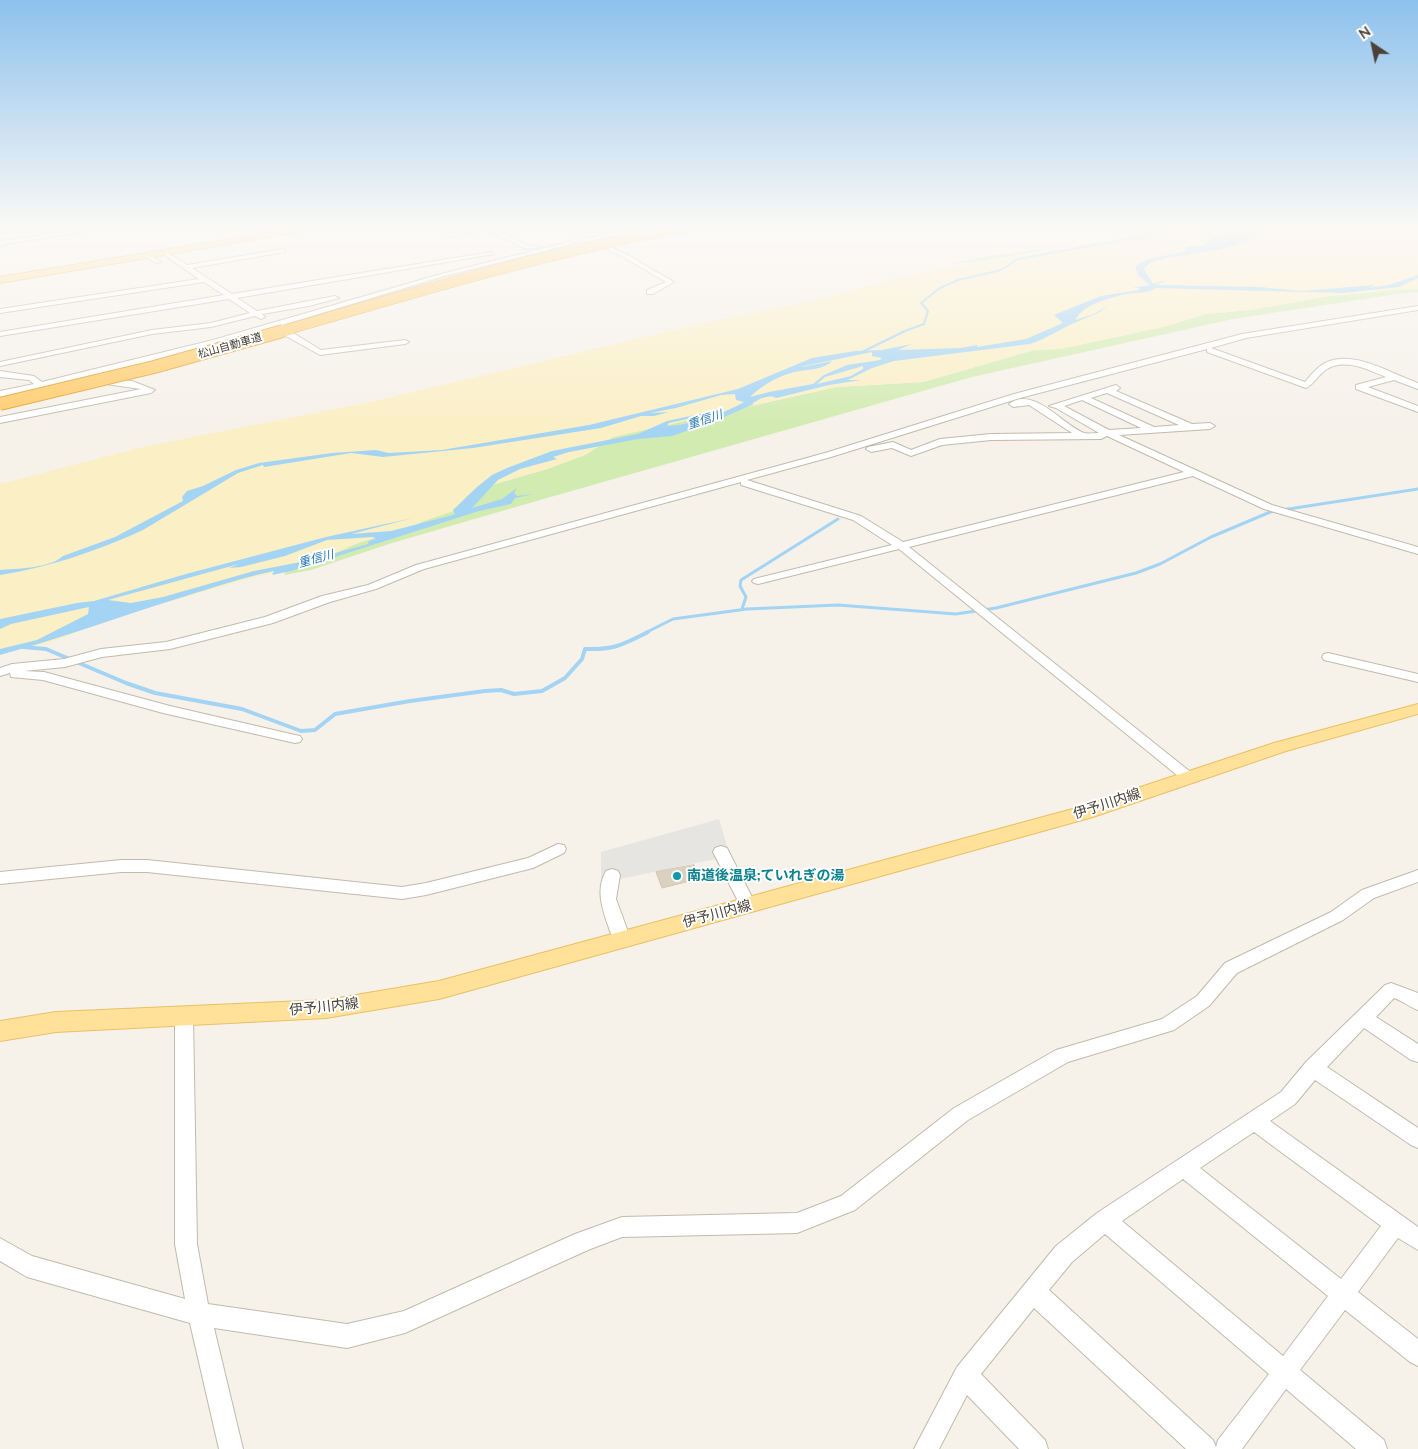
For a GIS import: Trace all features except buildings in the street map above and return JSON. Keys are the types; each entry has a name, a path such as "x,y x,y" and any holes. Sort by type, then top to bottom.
{"highway":[{"name":"松山自動車道","path":"0,399 205,348 392,294"},
{"name":"松山自動車道","path":"0,405 203,354 410,294"}],"main road":[{"name":"伊予川内線","path":"0,1031 56,1022 326,1009 439,990 1086,812 1280,747 1418,709"}],"street":[{"path":"54,294 62,302"},
{"path":"4,309 116,294"},
{"path":"225,294 275,325"},
{"path":"0,334 252,294"},
{"path":"0,364 143,333 211,325 358,294"},
{"path":"0,394 104,371 275,325 379,294"},
{"path":"0,405 110,382 287,333 419,294"},
{"path":"0,672 12,668 65,663 101,653 166,646 269,620 326,599 811,466 890,440 900,441 967,419 968,416 990,409 1250,340 1418,310"},
{"path":"372,587 420,567 828,455 1017,396 1245,336 1418,310"},
{"path":"287,333 320,353 405,342"},
{"path":"1210,350 1306,385 1325,366 1335,362 1358,365 1418,386"},
{"path":"0,374 25,376 41,386"},
{"path":"1394,377 1359,387 1418,409"},
{"path":"0,420 151,390 132,384 110,382"},
{"path":"1042,408 1121,387"},
{"path":"1109,391 1191,427"},
{"path":"1084,398 1154,430"},
{"path":"961,413 1026,401 1042,408 1082,436"},
{"path":"1057,405 1107,433 1268,507 1418,551"},
{"path":"854,452 893,445 911,453 940,442 991,437 1100,436 1107,433 1210,426"},
{"path":"811,466 828,455"},
{"path":"758,580 1192,473"},
{"path":"745,483 857,518 900,545 1188,777"},
{"path":"1328,657 1418,678"},
{"path":"0,676 22,674 44,676 168,710 295,739"},
{"path":"0,878 120,866 147,866 402,893 426,889 533,862 558,849"},
{"path":"721,852 748,905"},
{"path":"612,875 608,899 622,940"},
{"path":"0,1249 27,1266 199,1314 347,1336 405,1322 583,1241 622,1227 797,1223 848,1203 961,1114 1063,1056 1168,1025 1203,1001 1231,968 1337,916 1368,894 1418,876"},
{"path":"926,1449 965,1376 1064,1254 1106,1220 1256,1122 1288,1098 1313,1068 1391,990 1408,995 1418,1003"},
{"path":"184,1017 186,1244 199,1314 231,1449"},
{"path":"1363,1018 1418,1054"},
{"path":"1313,1068 1418,1139"},
{"path":"1256,1122 1418,1240"},
{"path":"1184,1168 1418,1354"},
{"path":"1106,1220 1376,1449"},
{"path":"1227,1449 1396,1224"},
{"path":"1034,1291 1204,1449"},
{"path":"965,1376 1036,1449"}],"green space":[{"path":"1355,294 1403,294 1233,319 972,377 392,543 311,570 284,575 286,571 302,567 358,543 415,525 480,496 495,484 547,469 585,455 613,437 836,387 923,382 1034,350 1060,349 1167,326 1205,314 1250,310 1329,296"}],"sand":[{"path":"838,294 1355,294 1329,296 1250,310 1205,314 1167,326 1060,349 1034,350 923,382 836,387 613,437 585,455 547,469 495,484 457,510 358,543 302,567 252,578 115,617 47,644 0,653 0,484 143,447 375,401 694,325"}],"shaded area":[{"path":"719,819 730,856 601,883 601,852"}],"water":[{"name":"重信川","path":"1130,294 1105,300 1085,309 1075,320 1094,314 1107,306 1097,313 1030,344 894,361 872,368 848,380 861,380 829,385 776,398 770,397 757,400 752,404 754,404 715,421 672,436 638,439 569,452 553,457 557,459 520,469 498,480 472,508 502,499 517,488 514,493 517,496 534,494 515,498 511,504 479,511 291,571 272,575 274,571 230,582 0,655 0,649 37,640 88,614 89,607 11,624 0,629 0,619 94,601 186,574 326,537 413,518 351,534 391,531 449,516 455,514 453,510 477,487 492,475 507,468 552,451 638,434 667,421 709,412 705,415 669,423 667,426 696,421 717,415 744,402 736,400 735,394 721,395 676,408 650,413 669,412 654,416 641,416 601,428 473,448 383,457 351,453 264,467 263,465 238,473 143,530 126,538 55,563 0,575 0,570 33,567 50,563 63,556 115,537 183,501 182,497 187,491 203,486 236,470 259,463 332,453 376,450 389,453 442,450 589,425 738,389 812,358 855,351 882,350 912,344 898,350 961,348 977,345 977,347 1026,339 1063,323 1054,315 1101,296","holes":["872,352 872,356 882,358 880,360 847,365 824,375 813,384 750,397 774,379 796,372 823,367 832,361 802,367 804,366","863,366 863,369 851,376 817,384 825,377","373,537 376,539 369,541 368,544 311,560 254,571 163,597 131,603 108,600 239,564 229,568 241,567 285,556 327,540"]}],"waterway":[{"path":"902,332 924,324 928,311 921,303 933,294"},
{"path":"860,353 905,331"},
{"path":"1282,510 1418,489"},
{"path":"645,633 673,619 747,609 838,605 956,614 996,608 1136,573 1160,564 1211,537 1275,510"},
{"path":"742,609 746,597 740,586 741,580 838,519"},
{"path":"23,647 46,649 126,683 155,693 242,709 301,731 315,730 335,714 410,701 485,691 501,690 514,694 542,691 565,678 582,659 585,649 603,649 618,646 648,632"}],"place":[{"name":"南道後温泉;ていれぎの湯","path":"677,876"}]}
